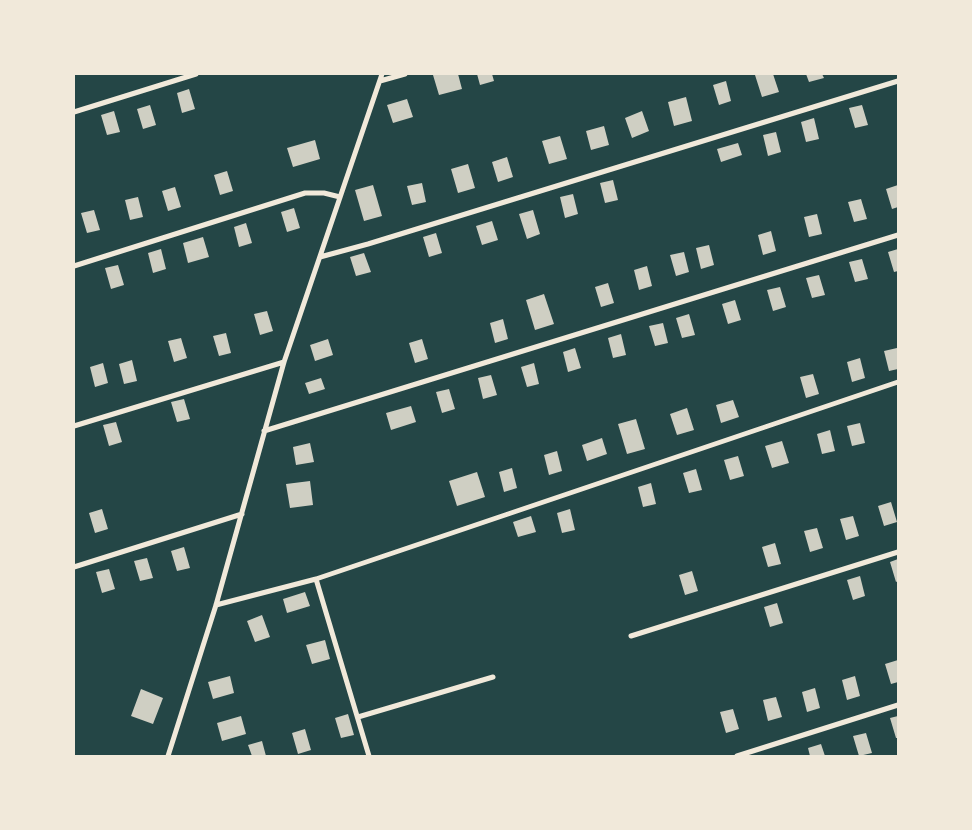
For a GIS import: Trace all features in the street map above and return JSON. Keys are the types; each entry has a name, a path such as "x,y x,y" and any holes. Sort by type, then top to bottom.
{"street":[{"path":"74,112 196,74"},
{"path":"168,756 216,605 284,362 382,74"},
{"path":"380,81 404,74"},
{"path":"320,257 898,81"},
{"path":"74,266 305,193 340,197"},
{"path":"264,430 898,235"},
{"path":"74,426 284,362"},
{"path":"216,605 316,579 898,382"},
{"path":"74,567 242,514"},
{"path":"631,636 898,552"},
{"path":"316,579 369,756"},
{"path":"358,717 493,677"},
{"path":"737,756 898,705"}],"shaded area":[{"path":"74,74 898,74 898,756 74,756"}],"building":[{"path":"458,74 462,89 439,95 433,75"},
{"path":"477,74 492,74 494,81 480,85"},
{"path":"773,74 779,92 762,97 755,75"},
{"path":"806,74 822,74 824,78 809,82"},
{"path":"726,81 731,101 719,105 713,85"},
{"path":"189,89 195,109 182,113 177,93"},
{"path":"686,97 692,121 674,126 668,102"},
{"path":"407,99 413,117 393,123 387,105"},
{"path":"150,105 156,125 143,129 137,109"},
{"path":"862,105 868,125 855,128 849,108"},
{"path":"114,111 120,132 107,135 101,115"},
{"path":"642,111 649,131 632,138 625,118"},
{"path":"814,118 819,139 806,142 801,122"},
{"path":"604,126 609,145 591,150 586,131"},
{"path":"776,132 781,152 768,156 763,135"},
{"path":"560,136 567,159 549,164 542,141"},
{"path":"315,140 320,159 293,167 287,148"},
{"path":"738,143 742,155 721,162 717,149"},
{"path":"507,157 513,177 498,182 492,162"},
{"path":"468,164 475,188 458,193 451,169"},
{"path":"227,171 233,191 220,195 214,175"},
{"path":"613,180 618,200 605,203 600,183"},
{"path":"422,183 426,202 412,205 407,186"},
{"path":"373,185 382,216 364,221 355,190"},
{"path":"898,185 898,207 892,209 886,189"},
{"path":"175,187 181,207 168,211 162,191"},
{"path":"573,194 578,214 565,218 560,197"},
{"path":"138,197 143,217 130,220 125,200"},
{"path":"861,199 867,219 854,222 848,202"},
{"path":"294,208 300,228 287,232 281,212"},
{"path":"94,210 100,230 87,233 81,213"},
{"path":"533,210 540,234 527,239 519,214"},
{"path":"817,214 822,234 809,237 804,217"},
{"path":"492,221 498,240 482,245 476,226"},
{"path":"246,223 252,243 239,247 234,227"},
{"path":"771,231 776,251 763,255 758,235"},
{"path":"436,233 442,253 429,257 423,237"},
{"path":"203,237 209,257 188,263 183,243"},
{"path":"709,245 714,265 701,269 696,248"},
{"path":"161,249 166,269 153,273 148,253"},
{"path":"898,249 898,271 894,272 888,252"},
{"path":"684,252 689,272 676,276 670,255"},
{"path":"364,253 371,272 356,276 350,257"},
{"path":"862,259 868,279 855,282 849,262"},
{"path":"118,265 124,285 111,289 105,268"},
{"path":"647,266 652,286 639,290 634,270"},
{"path":"819,275 825,295 812,298 806,278"},
{"path":"608,283 614,303 601,307 595,287"},
{"path":"780,287 786,307 773,311 767,290"},
{"path":"544,294 554,324 535,330 526,300"},
{"path":"735,300 741,320 728,324 722,304"},
{"path":"267,311 273,331 260,335 254,314"},
{"path":"689,314 695,335 682,338 676,318"},
{"path":"503,319 508,339 495,343 490,323"},
{"path":"663,323 668,343 655,346 649,326"},
{"path":"226,333 231,353 219,356 213,336"},
{"path":"621,334 626,355 613,358 608,338"},
{"path":"181,338 187,358 174,362 168,341"},
{"path":"328,339 333,355 315,361 310,345"},
{"path":"422,339 428,359 415,363 409,343"},
{"path":"575,348 581,368 568,372 563,352"},
{"path":"897,348 898,369 889,371 884,351"},
{"path":"860,358 865,378 852,382 847,362"},
{"path":"132,360 137,381 124,384 119,364"},
{"path":"103,363 108,383 95,387 90,367"},
{"path":"534,363 539,384 527,387 521,367"},
{"path":"813,374 819,394 806,398 800,377"},
{"path":"491,375 497,395 483,399 478,378"},
{"path":"321,378 325,389 309,394 305,383"},
{"path":"449,389 455,409 442,413 436,392"},
{"path":"184,399 190,419 177,422 171,402"},
{"path":"733,400 739,417 721,423 716,405"},
{"path":"411,406 416,422 391,430 386,413"},
{"path":"687,408 694,430 677,435 670,414"},
{"path":"636,419 645,449 627,454 618,424"},
{"path":"116,422 122,442 109,446 103,425"},
{"path":"860,423 865,443 852,446 847,426"},
{"path":"830,430 835,451 822,454 817,434"},
{"path":"602,438 607,454 587,461 582,445"},
{"path":"782,441 789,463 772,468 765,446"},
{"path":"310,443 314,462 296,465 293,447"},
{"path":"557,451 562,471 549,475 544,455"},
{"path":"738,456 744,476 730,480 724,460"},
{"path":"512,468 517,488 504,492 499,472"},
{"path":"696,469 702,490 689,493 683,473"},
{"path":"477,472 485,497 457,506 449,481"},
{"path":"310,481 313,505 290,508 286,484"},
{"path":"651,483 656,504 643,507 638,487"},
{"path":"891,502 897,522 884,526 878,506"},
{"path":"102,509 108,529 95,533 89,513"},
{"path":"570,509 575,530 562,533 557,513"},
{"path":"531,516 536,532 518,537 513,522"},
{"path":"853,516 859,536 846,540 840,519"},
{"path":"817,528 823,548 810,552 804,531"},
{"path":"775,543 781,564 768,567 762,547"},
{"path":"184,547 190,568 177,571 171,551"},
{"path":"147,558 153,578 140,581 134,561"},
{"path":"898,559 898,581 896,582 890,562"},
{"path":"109,569 115,589 102,593 96,572"},
{"path":"692,571 698,591 685,595 679,575"},
{"path":"860,576 865,596 853,600 847,580"},
{"path":"305,592 310,606 287,613 283,599"},
{"path":"777,603 783,623 770,627 764,607"},
{"path":"262,615 270,637 255,642 247,621"},
{"path":"325,640 330,659 312,664 306,645"},
{"path":"898,660 898,682 891,684 885,664"},
{"path":"230,676 234,693 213,699 208,682"},
{"path":"855,676 860,696 847,700 842,680"},
{"path":"815,688 820,708 807,712 802,692"},
{"path":"141,689 163,698 153,724 131,716"},
{"path":"776,697 782,717 768,721 763,700"},
{"path":"733,709 739,729 726,733 720,712"},
{"path":"348,714 354,735 341,738 335,718"},
{"path":"241,716 246,734 222,741 217,723"},
{"path":"898,716 898,738 896,738 890,718"},
{"path":"305,729 311,750 298,754 292,733"},
{"path":"866,733 872,753 859,756 853,736"},
{"path":"262,741 266,756 252,756 248,745"},
{"path":"821,744 825,756 810,756 808,748"}]}
